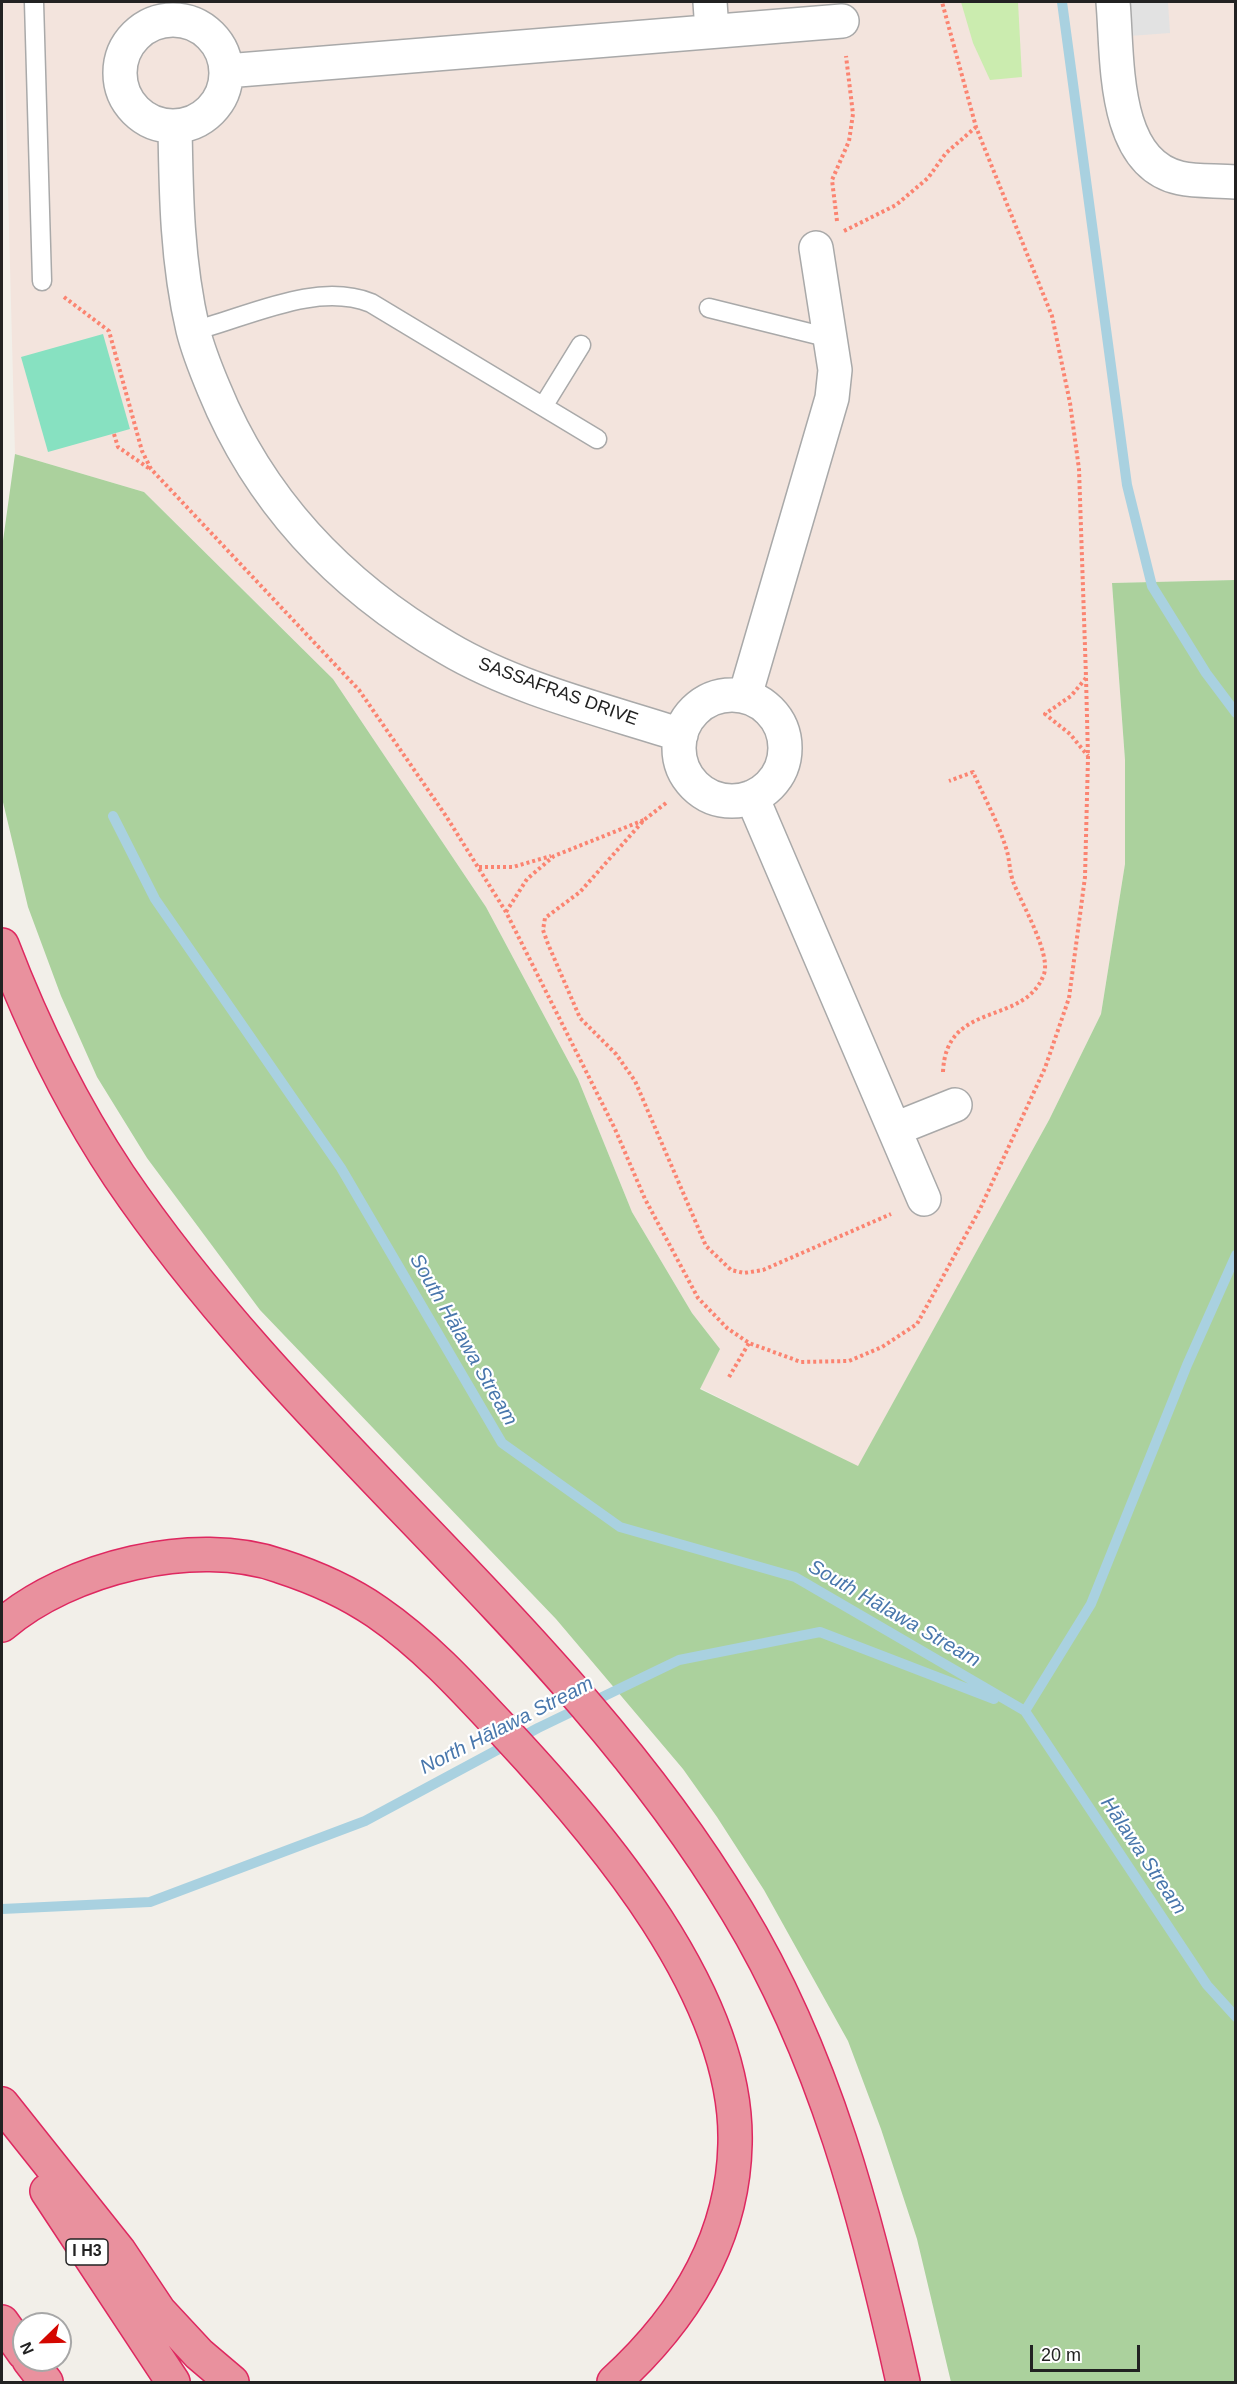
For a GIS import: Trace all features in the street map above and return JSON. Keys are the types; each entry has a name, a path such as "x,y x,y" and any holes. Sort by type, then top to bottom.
{"highway":[{"path":"2,945 28,1013 67,1091 119,1175 176,1253 240,1331 529,1639 626,1752 693,1842 738,1911 775,1980 812,2061 844,2150 872,2244 903,2382"},
{"path":"2,1625 55,1589 103,1572 146,1561 193,1555 239,1558 276,1564 344,1592 377,1612 455,1679 561,1793 604,1844 684,1967 715,2032 729,2083 735,2142 731,2190 718,2236 699,2280 675,2317 654,2343 614,2382"},
{"path":"2,2104 119,2251 159,2311 200,2354 232,2382"},
{"name":"I H3","path":"2,2121 173,2382"}],"street":[{"path":"1113,2 1125,123 1135,146 1154,165 1179,178 1236,182"},
{"path":"171,10 209,34 224,55 226,71 225,88 218,103 199,119 176,126 159,125 144,118 131,106 123,91 120,75 122,58 129,43 171,10"},
{"path":"226,71 711,16 842,21"},
{"name":"SASSAFRAS DRIVE","path":"176,126 176,214 181,266 193,331 225,417 250,462 281,508 322,553 358,585 439,644 485,667 549,692 681,735"},
{"path":"745,696 832,398 835,370 816,248"},
{"path":"728,694 745,696 760,703 773,713 781,728 785,744 784,760 778,776 766,789 752,797 736,801 720,800 698,788 683,768 679,751 681,735 687,720 698,707 712,698 728,694"},
{"path":"752,797 924,1199"},
{"path":"895,1129 955,1105"}],"lane":[{"path":"34,2 42,281"},
{"path":"193,331 306,298 354,296 371,303 544,405 597,439"},
{"path":"710,308 830,338"},
{"path":"544,405 581,345"}],"path":[{"path":"842,21 853,114 849,141 832,180 839,235 860,221 896,205 928,178 946,153 976,127"},
{"path":"114,434 118,447 151,469"},
{"path":"1086,677 1071,696 1045,714 1070,734 1088,757"},
{"path":"949,781 973,772 1007,849 1013,881 1046,958 1045,974 1029,998 972,1022 960,1030 948,1046 944,1053 942,1074 955,1105"},
{"path":"666,803 645,820 580,892 545,918 543,930 580,1017 615,1054 635,1081 710,1252 731,1270 744,1273 763,1270 924,1199"},
{"path":"478,867 513,867 554,856 645,820"},
{"path":"506,912 527,879 554,856"},
{"path":"729,1377 749,1343"}],"shaded area":[{"path":"3,2 1235,2 1235,580 1112,583 1125,760 1125,864 1101,1014 1049,1120 858,1467 700,1388 720,1349 692,1313 632,1212 578,1079 486,907 333,679 144,492 15,454"},
{"path":"1113,2 1168,2 1170,33 1116,37"}],"green space":[{"path":"961,2 1018,2 1022,77 990,80 973,43"},
{"path":"103,334 130,429 48,452 21,357"},
{"path":"15,454 144,492 333,679 486,907 578,1079 632,1212 692,1313 720,1349 700,1389 858,1466 1049,1120 1101,1014 1125,864 1125,760 1112,583 1235,580 1235,2382 951,2382 917,2239 881,2129 848,2041 764,1890 717,1817 683,1769 556,1619 260,1310 147,1158 97,1077 61,996 28,907 2,798 2,548"}],"waterway":[{"path":"1062,2 1127,485 1152,586 1206,673 1236,713"},
{"name":"South Hālawa Stream","path":"113,816 155,899 341,1168 502,1443 620,1527 795,1577 1025,1711 1207,1985 1236,2017"},
{"path":"1025,1711 1091,1604 1187,1365 1236,1255"},
{"name":"North Hālawa Stream","path":"2,1909 150,1902 365,1821 538,1728 679,1660 820,1632 994,1699"}],"water label":[{"name":"Hālawa Stream","path":"1143,1856"}]}
